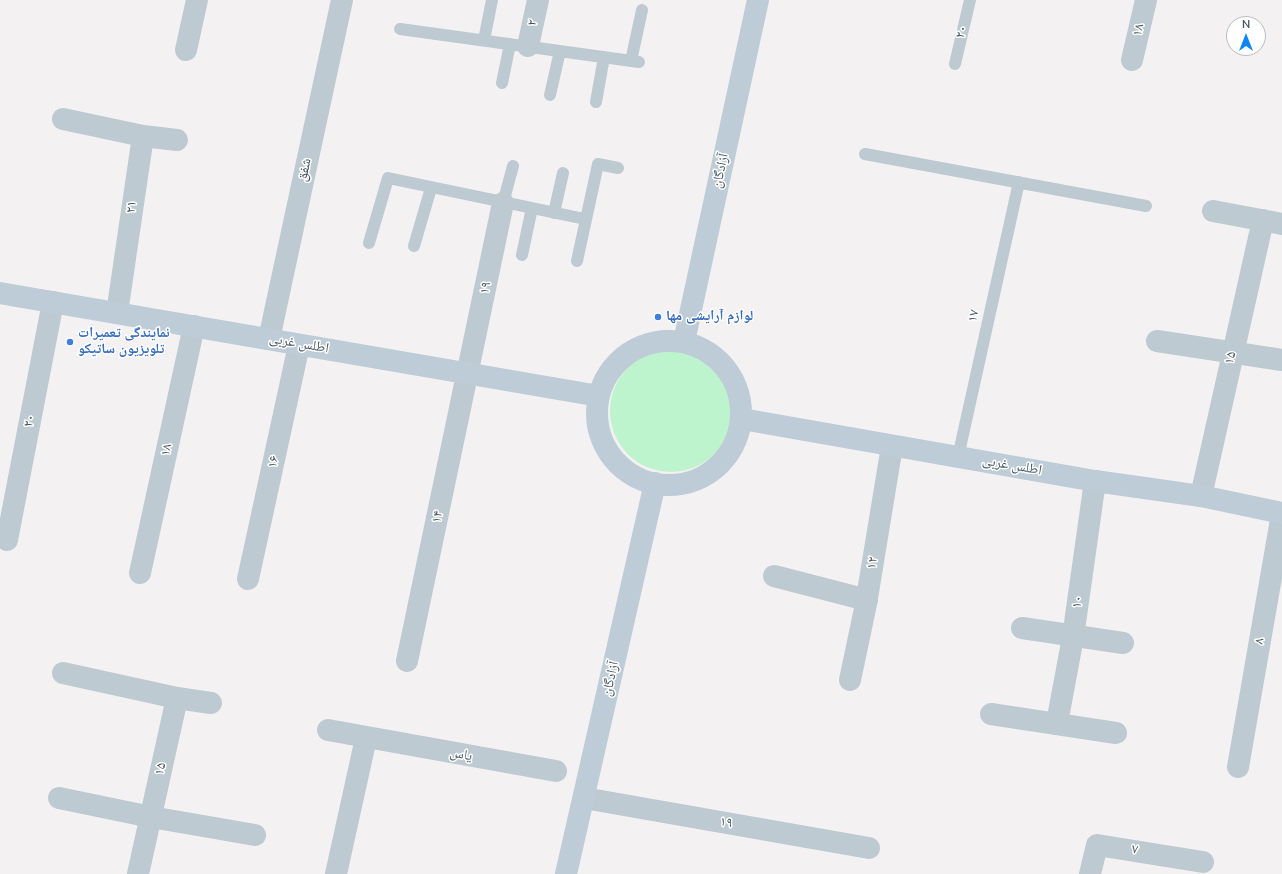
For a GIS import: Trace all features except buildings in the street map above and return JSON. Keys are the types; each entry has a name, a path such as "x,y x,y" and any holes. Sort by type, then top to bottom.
{"main road":[{"name":"آزادگان","path":"684,342 758,0"},
{"name":"اطلس غربی","path":"0,293 599,396"},
{"path":"662,340 684,342 704,349 721,362 734,378 741,398 742,419 737,439 727,457 713,471 688,482 675,485 655,484 633,475 615,461 603,441 597,419 599,396 607,375 621,358 640,346 662,340"},
{"name":"اطلس غربی","path":"742,419 1094,480 1201,496 1282,514"},
{"name":"آزادگان","path":"566,874 655,484"}],"street":[{"path":"186,50 198,0"},
{"name":"شفق","path":"269,339 342,0"},
{"name":"۲","path":"519,45 538,0"},
{"name":"۱۸","path":"1132,60 1146,0"},
{"path":"63,119 143,136 177,140"},
{"name":"۲۱","path":"117,313 143,136"},
{"name":"۱۹","path":"468,373 503,203"},
{"path":"1213,211 1272,222"},
{"name":"۱۵","path":"1201,496 1232,352 1272,222"},
{"name":"۲۰","path":"7,540 53,302"},
{"name":"۱۸","path":"140,573 194,326"},
{"path":"1157,341 1282,360"},
{"name":"۱۶","path":"248,579 300,345"},
{"name":"۱۴","path":"407,662 468,373"},
{"name":"۱۲","path":"850,680 867,600 892,446"},
{"name":"۱۰","path":"1057,723 1073,637 1094,480"},
{"name":"۸","path":"1238,767 1282,514"},
{"path":"774,576 867,600"},
{"path":"1022,628 1073,637 1123,643"},
{"path":"63,672 177,698 211,703"},
{"name":"۱۵","path":"138,874 177,698"},
{"path":"991,714 1116,733"},
{"name":"یاس","path":"328,730 556,771"},
{"path":"336,874 366,738"},
{"path":"59,798 151,817 255,835"},
{"name":"۱۹","path":"584,798 869,848"},
{"name":"۷","path":"1090,874 1097,845 1203,862"}],"lane":[{"path":"484,40 492,0"},
{"name":"۲۰","path":"955,64 970,0"},
{"path":"400,29 635,61 642,10"},
{"path":"502,83 519,45"},
{"path":"550,96 560,51"},
{"path":"596,102 604,57"},
{"path":"866,154 1146,206"},
{"path":"577,261 598,164 618,168"},
{"path":"503,203 513,166"},
{"path":"554,213 563,173"},
{"path":"369,243 388,178 585,219"},
{"name":"۱۷","path":"958,457 1019,182"},
{"path":"414,246 431,188"},
{"path":"522,255 532,208"}],"green space":[{"path":"671,350 694,355 714,368 727,388 732,411 727,434 714,454 694,467 671,472 648,467 628,454 615,434 610,411 615,388 628,368 648,355"}],"place":[{"name":"لوازم آرایشی مها","path":"658,317"},
{"name":"نمایندگی تعمیرات تلویزیون ساتیکو","path":"70,342"}]}
